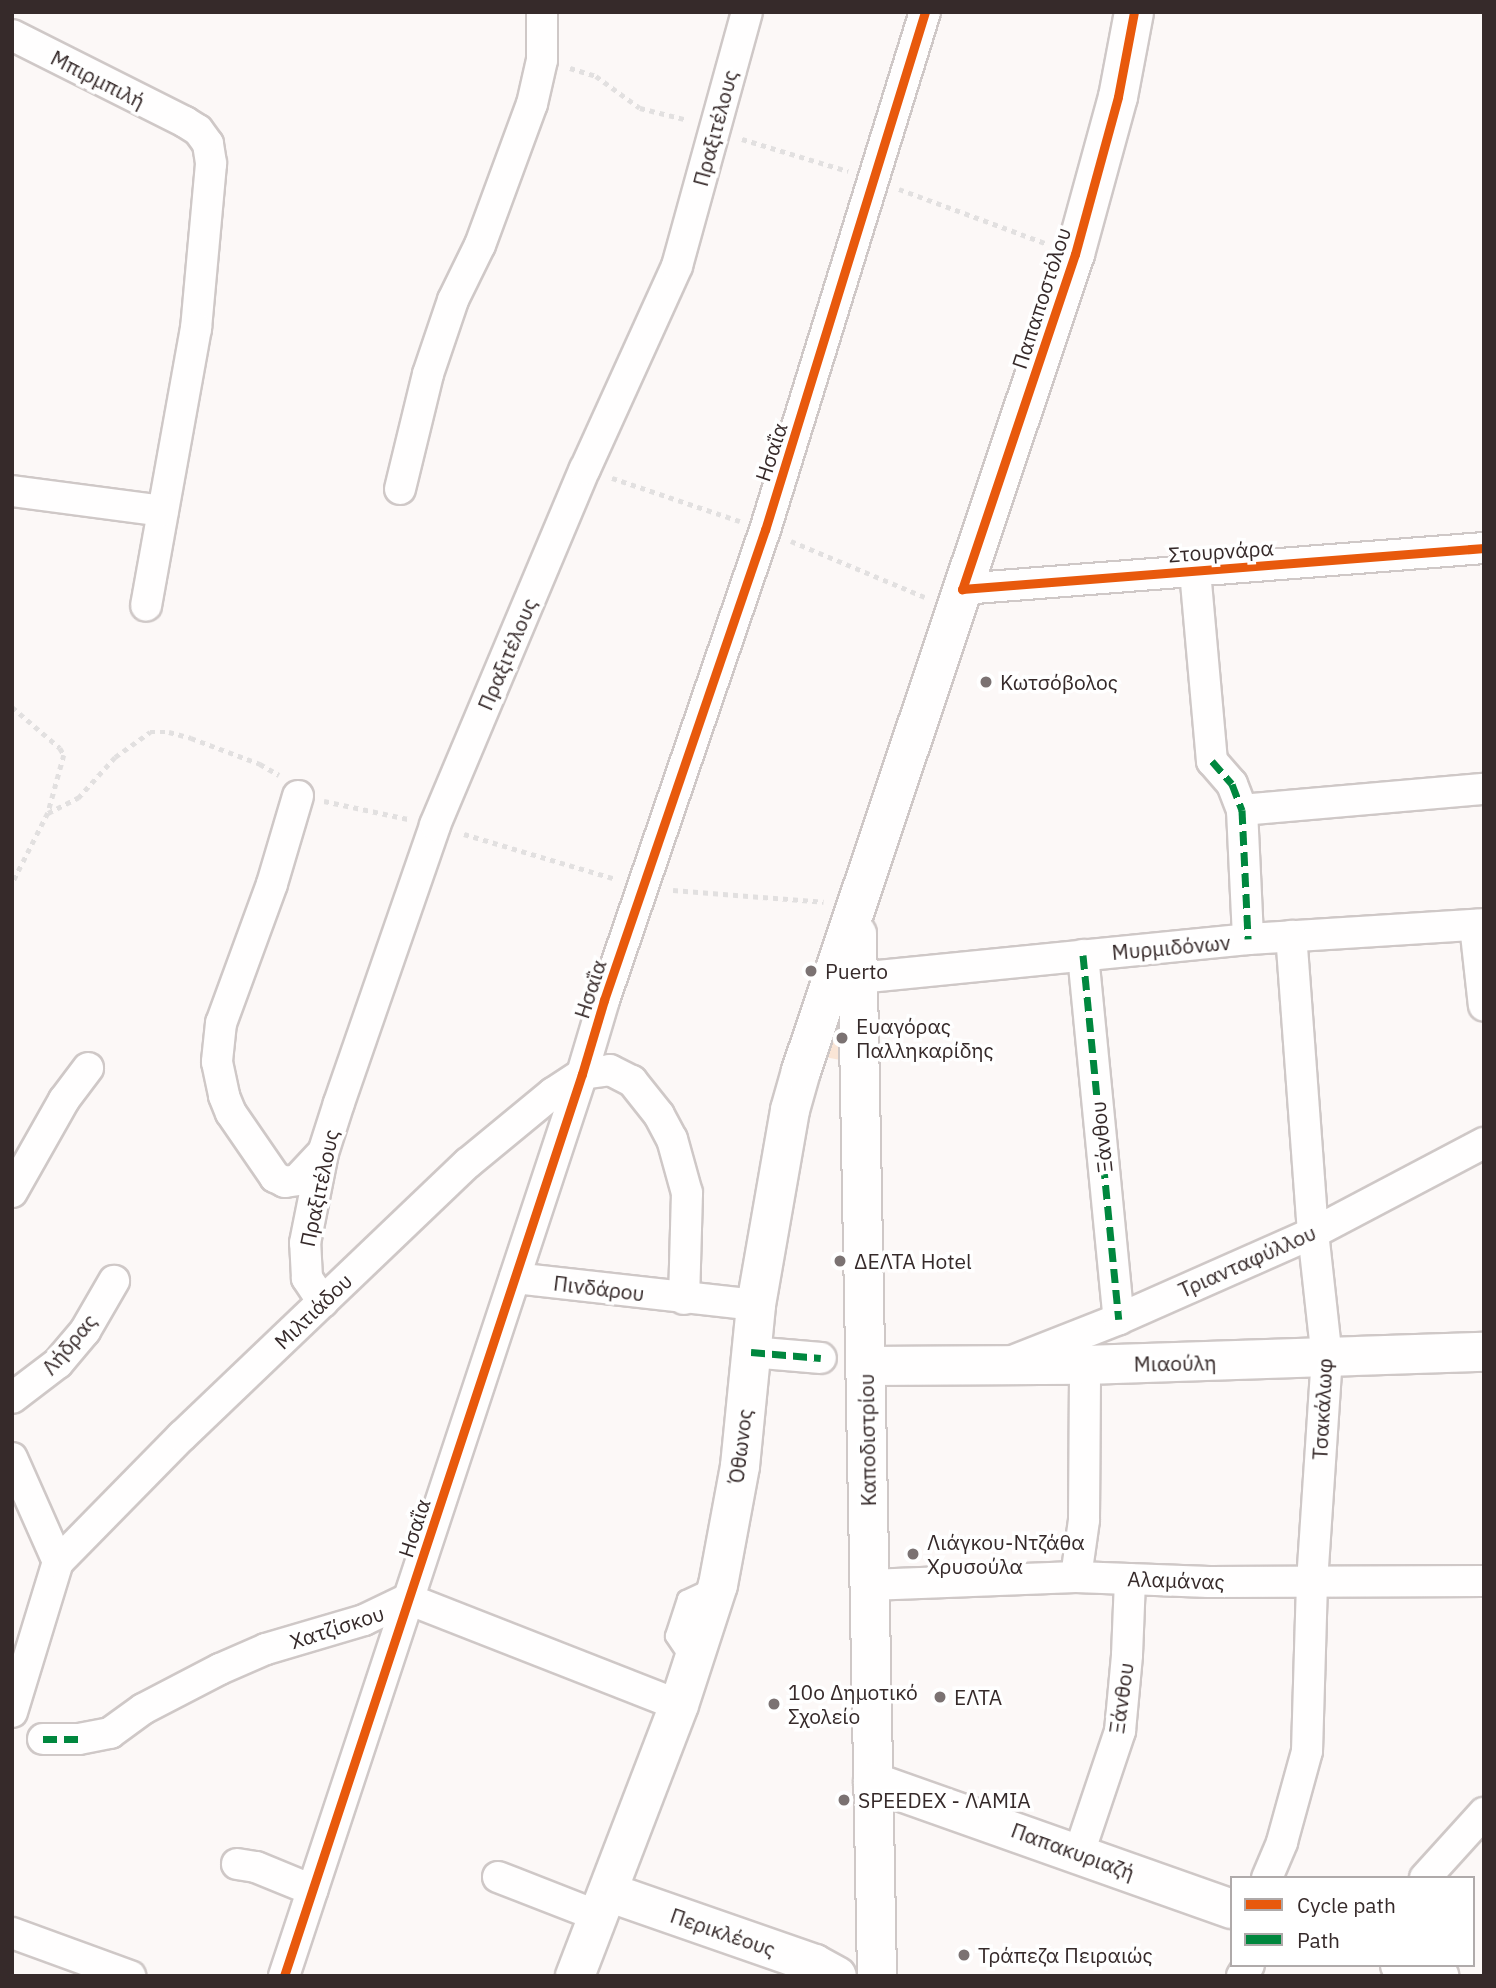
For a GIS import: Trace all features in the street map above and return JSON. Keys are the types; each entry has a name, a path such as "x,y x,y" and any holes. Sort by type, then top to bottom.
{"main road":[{"name":"Παπαποστόλου","path":"857,904 1076,254 1118,97 1134,12"},
{"name":"Καποδιστρίου","path":"857,904 877,1967"},
{"name":"Όθωνος","path":"575,1976 679,1705 718,1585 740,1466 756,1306 790,1110 857,904"},
{"path":"801,1071 815,1064 830,1064 845,1066 860,1076"},
{"name":"Μιαούλη","path":"865,1366 1085,1365 1484,1352"},
{"name":"Παπακυριαζή","path":"873,1782 1230,1908"},
{"name":"Περικλέους","path":"603,1904 815,1964 837,1976"},
{"path":"837,1976 877,1967"},
{"path":"1407,1967 1439,1976"}],"street":[{"path":"400,489 428,374 453,300 480,245 532,104 542,60 542,12"},
{"name":"Πραξιτέλους","path":"323,1302 308,1282 304,1257 323,1153 435,825 585,469 677,266 712,130 747,12"},
{"name":"Ησαΐα","path":"284,1976 582,1074 604,1000 769,517 925,12"},
{"name":"Μπιρμπιλή","path":"12,35 185,122 198,130 208,144 211,164 196,328 146,606"},
{"path":"12,491 163,511"},
{"name":"Στουρνάρα","path":"962,589 1484,548"},
{"path":"1195,571 1212,761 1232,784 1242,810 1248,939"},
{"path":"1242,810 1484,789"},
{"path":"298,796 272,884 221,1023 217,1062 231,1113 275,1177 285,1182 297,1180 323,1153"},
{"path":"1479,924 1484,1006"},
{"name":"Μυρμιδόνων","path":"858,978 1248,939 1479,924"},
{"name":"Τσακάλωφ","path":"1268,1876 1282,1842 1307,1751 1312,1582 1327,1359 1313,1233 1291,936"},
{"name":"Ξάνθου","path":"1083,955 1119,1319"},
{"path":"12,1192 64,1100 88,1068"},
{"path":"582,1074 610,1070 632,1081 659,1115 672,1139 687,1192 684,1298"},
{"name":"Μιλτιάδου","path":"58,1562 182,1436 468,1163 552,1093 582,1074"},
{"name":"Τριανταφύλλου","path":"1003,1365 1119,1319 1313,1233 1484,1143"},
{"name":"Πινδάρου","path":"515,1278 756,1306"},
{"name":"Λήδρας","path":"12,1398 58,1363 85,1331 114,1281"},
{"path":"751,1352 821,1358"},
{"path":"1076,1577 1084,1520 1085,1365"},
{"path":"12,1458 58,1562 12,1712"},
{"name":"Αλαμάνας","path":"869,1585 1076,1577 1312,1582 1484,1581"},
{"name":"Ξάνθου","path":"1079,1853 1119,1731 1127,1655 1130,1579"},
{"name":"Χατζίσκου","path":"43,1740 110,1733 166,1697 266,1649 364,1620 408,1599 679,1705"},
{"path":"1427,1876 1484,1813"},
{"path":"237,1864 256,1867 312,1889"},
{"path":"498,1878 603,1904"},
{"path":"12,1933 130,1976"}],"path":[{"path":"542,60 596,76 640,108 675,115 712,130"},
{"path":"12,707 60,748 64,755 48,813 12,884"},
{"path":"48,813 78,798 134,742 159,731 191,738 274,770 298,796 435,825"}],"shaded area":[{"path":"839,987 850,1062 825,1057"}],"marked path":[{"path":"1212,761 1232,784 1242,810 1248,939"},
{"path":"1083,955 1119,1319"},
{"path":"751,1352 821,1358"},
{"path":"43,1739 79,1739"}],"cycle path":[{"path":"284,1976 582,1074 604,1000 765,530 925,12"},
{"path":"1134,12 1118,97 1075,254 962,589 1484,548"}],"place":[{"name":"Κωτσόβολος","path":"986,682"},
{"name":"Puerto","path":"811,971"},
{"name":"Ευαγόρας Παλληκαρίδης","path":"842,1038"},
{"name":"ΔΕΛΤΑ Hotel","path":"840,1261"},
{"name":"Λιάγκου-Ντζάθα Χρυσούλα","path":"913,1554"},
{"name":"ΕΛΤΑ","path":"940,1697"},
{"name":"10ο Δημοτικό Σχολείο","path":"774,1704"},
{"name":"SPEEDEX - ΛΑΜΙΑ","path":"844,1800"},
{"name":"Τράπεζα Πειραιώς","path":"964,1955"}]}
